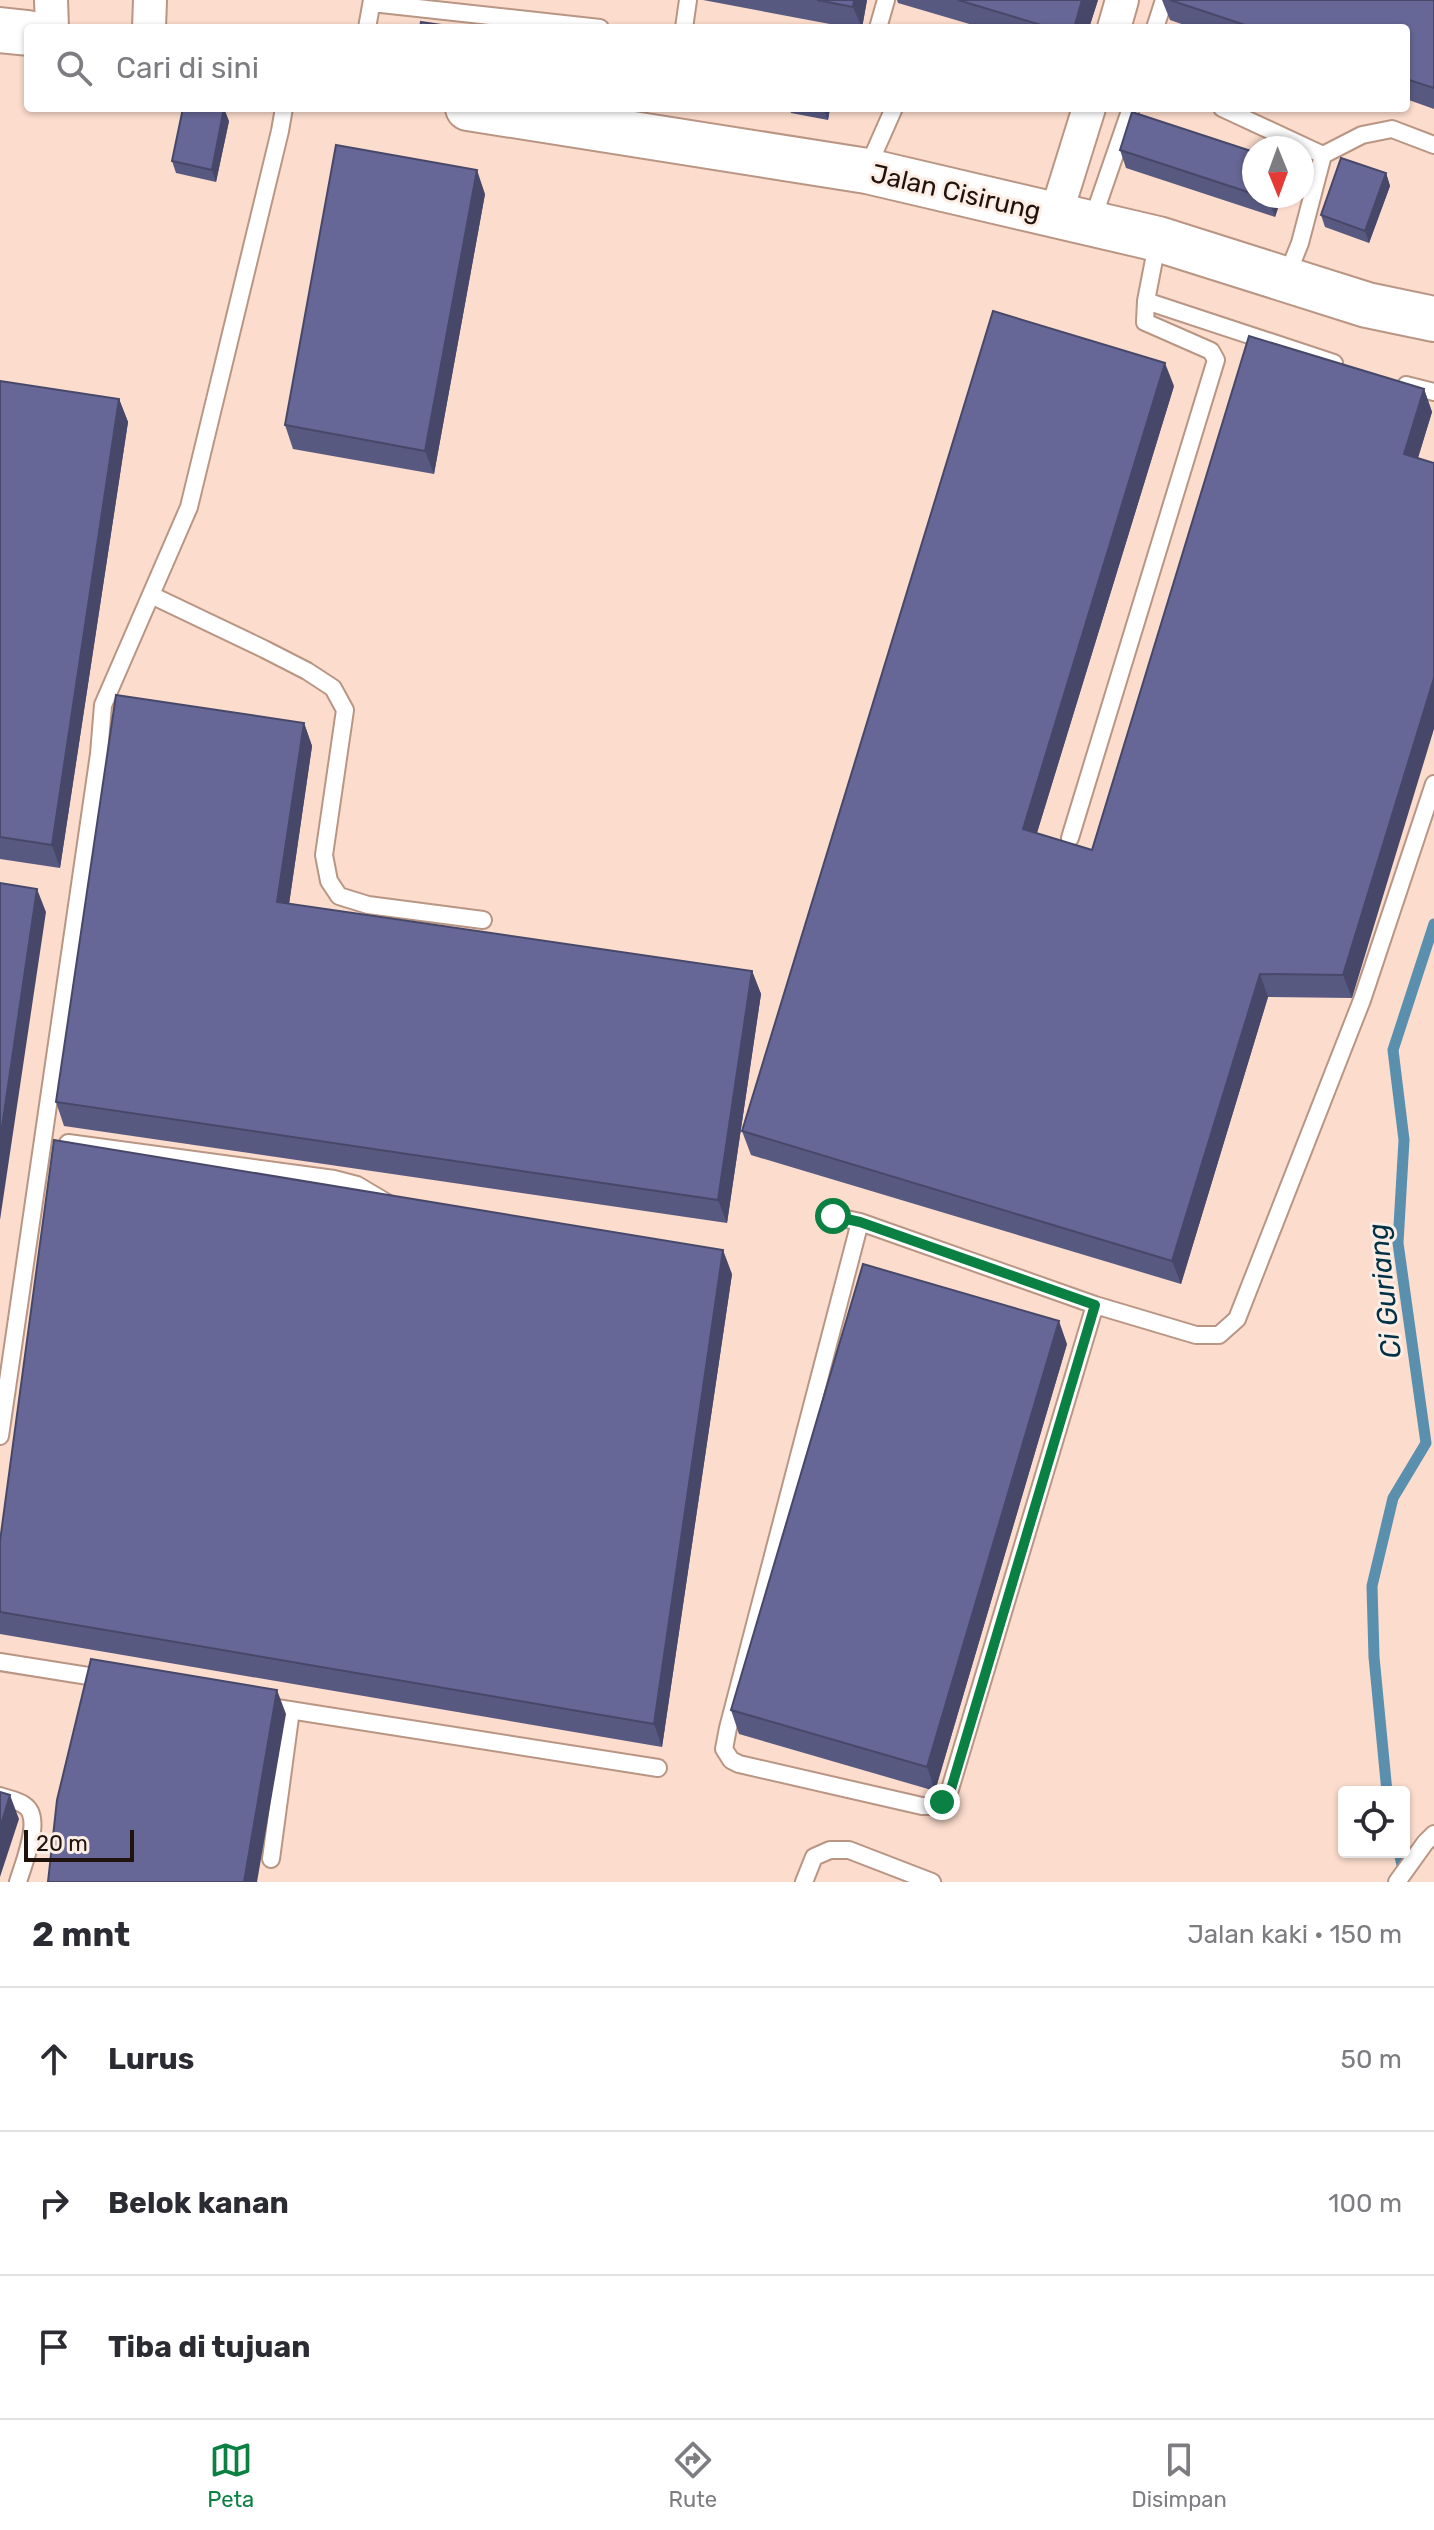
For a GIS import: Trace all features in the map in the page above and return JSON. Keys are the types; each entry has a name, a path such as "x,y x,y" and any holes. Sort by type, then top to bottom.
{"main road":[{"path":"0,30 24,33"},
{"name":"Jalan Cisirung","path":"493,112 867,171 1158,239 1367,305 1434,319"}],"street":[{"path":"51,0 52,24"},
{"path":"149,24 150,0"},
{"path":"1115,24 1122,0"},
{"path":"1074,219 1088,112"}],"lane":[{"path":"685,24 688,0"},
{"path":"879,24 886,0"},
{"path":"1156,24 1164,0"},
{"path":"368,24 372,1 566,24"},
{"path":"0,1436 99,754 103,705 189,507 283,112"},
{"path":"867,171 892,112"},
{"path":"1074,219 1129,112"},
{"path":"1231,112 1323,155"},
{"path":"1285,279 1300,243 1323,155 1362,135 1392,129 1434,145"},
{"path":"1070,838 1216,360 1211,351 1145,322 1158,239"},
{"path":"1146,301 1343,366"},
{"path":"1389,380 1434,392"},
{"path":"151,595 264,649 333,688 345,710 324,855 329,881 339,896 368,905 483,920"},
{"path":"833,1216 860,1222 1095,1305 1196,1335 1219,1335 1237,1319 1362,1000 1434,784"},
{"path":"43,1139 334,1179 357,1185 405,1214"},
{"path":"860,1222 728,1728 724,1749 731,1760 739,1764 922,1806 933,1806 948,1796 1095,1305"},
{"path":"0,1662 126,1683"},
{"path":"249,1703 658,1768"},
{"path":"271,1859 291,1710"},
{"path":"0,1796 26,1805 34,1816 18,1882"},
{"path":"1397,1882 1430,1838"},
{"path":"804,1882 814,1857 830,1850 849,1850 932,1882"}],"building":[{"path":"817,0 854,0 853,7"},
{"path":"958,0 1082,0 1075,24 1038,24"},
{"path":"1170,0 1434,0 1434,88 1410,80 1410,24 1242,24"},
{"path":"182,112 223,112 212,170 172,161"},
{"path":"1132,112 1242,148 1242,190 1120,150"},
{"path":"336,145 477,170 425,451 285,425"},
{"path":"1341,158 1386,173 1365,231 1321,215"},
{"path":"993,311 1165,363 1023,829 1092,850 1249,336 1424,389 1404,454 1434,463 1434,678 1343,975 1260,974 1172,1261 742,1131"},
{"path":"0,381 119,399 52,845 0,837"},
{"path":"116,695 304,723 277,902 752,971 718,1200 56,1102"},
{"path":"0,883 37,889 0,1140"},
{"path":"54,1140 723,1250 654,1724 0,1612 0,1541"},
{"path":"863,1264 1059,1321 927,1767 731,1710"},
{"path":"91,1659 277,1690 244,1882 48,1882 57,1800"},
{"path":"0,1792 10,1795 0,1828"}],"waterway":[{"name":"Ci Guriang","path":"1386,1786 1374,1657 1372,1586 1393,1498 1426,1443 1398,1243 1404,1140 1393,1050 1434,924"},
{"name":"Ci Guriang","path":"1400,1858 1404,1874"}],"route":[{"path":"833,1216 860,1222 1095,1305 951,1789 942,1802"}]}
